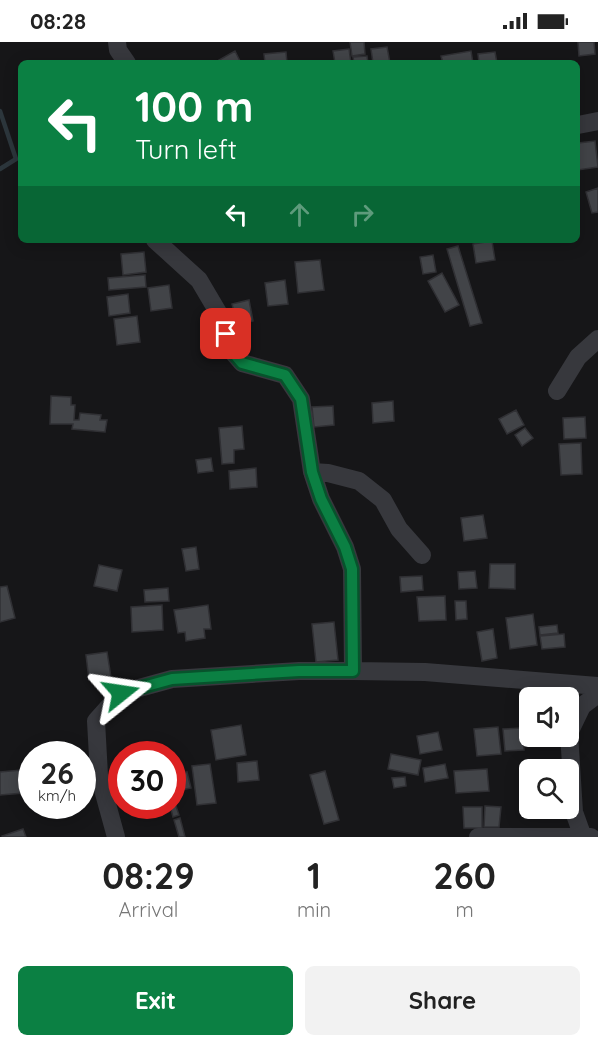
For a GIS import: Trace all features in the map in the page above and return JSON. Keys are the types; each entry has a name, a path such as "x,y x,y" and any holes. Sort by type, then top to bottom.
{"street":[{"path":"580,125 598,121"},
{"path":"157,243 199,280 222,319 230,349 242,363 285,375 301,399 312,472 321,499 345,547 352,569 353,671"},
{"path":"557,391 578,357 598,339"},
{"path":"312,472 328,473 359,481 383,500 399,529 422,555"},
{"path":"116,837 99,775 96,721 121,693 172,679 299,671 425,672 598,686"},
{"path":"583,837 574,812 569,733 582,706 598,694"},
{"path":"478,837 591,837"}],"building":[{"path":"350,42 364,42 365,54 352,56"},
{"path":"578,42 594,42 595,54 579,56"},
{"path":"387,47 389,60 373,60 371,49"},
{"path":"349,49 351,60 334,60 333,51"},
{"path":"235,51 240,60 219,60"},
{"path":"471,51 472,60 442,60 441,56"},
{"path":"286,52 287,60 265,60 264,54"},
{"path":"495,52 496,60 479,60 478,54"},
{"path":"367,56 368,60 354,60 353,57"},
{"path":"595,141 598,167 580,170 580,143"},
{"path":"598,188 598,212 592,213 586,192"},
{"path":"492,243 495,260 476,263 473,244"},
{"path":"458,246 482,323 470,326 447,249"},
{"path":"144,252 146,272 123,275 121,254"},
{"path":"433,255 436,272 423,274 420,257"},
{"path":"320,260 324,290 298,293 295,262"},
{"path":"442,273 459,305 445,312 428,281"},
{"path":"145,275 146,287 109,290 108,278"},
{"path":"285,280 288,304 268,306 265,283"},
{"path":"169,285 172,308 151,311 148,288"},
{"path":"128,294 130,313 109,316 107,297"},
{"path":"249,300 253,321 237,324 232,304"},
{"path":"137,316 140,342 117,345 114,319"},
{"path":"51,396 71,397 71,405 75,405 74,420 79,420 80,413 101,415 100,420 107,420 105,432 72,429 73,424 50,424"},
{"path":"393,401 394,421 373,423 372,403"},
{"path":"333,406 334,425 314,427 312,407"},
{"path":"516,410 524,425 507,434 499,419"},
{"path":"585,417 586,438 564,439 563,418"},
{"path":"242,426 244,449 234,450 234,463 222,464 219,428"},
{"path":"525,428 533,438 522,446 515,435"},
{"path":"581,443 582,474 561,475 559,444"},
{"path":"211,458 213,471 198,473 196,460"},
{"path":"256,468 257,487 230,489 229,471"},
{"path":"483,515 487,538 464,541 461,518"},
{"path":"196,547 199,569 186,571 182,549"},
{"path":"490,564 515,564 515,589 489,588"},
{"path":"99,565 122,570 117,591 94,586"},
{"path":"475,571 477,588 459,589 458,572"},
{"path":"422,576 423,590 401,592 400,577"},
{"path":"7,586 15,618 0,622 0,587"},
{"path":"168,588 169,601 145,602 144,590"},
{"path":"445,596 446,620 419,621 417,597"},
{"path":"455,601 466,601 467,619 456,620"},
{"path":"162,605 163,630 132,632 131,607"},
{"path":"208,605 211,629 204,629 205,638 186,641 185,632 178,633 174,610"},
{"path":"533,614 537,645 510,649 506,618"},
{"path":"334,622 338,660 316,662 312,624"},
{"path":"557,625 558,633 540,635 539,627"},
{"path":"493,629 497,658 482,661 477,632"},
{"path":"564,634 565,647 542,649 540,636"},
{"path":"107,652 111,677 89,680 86,655"},
{"path":"241,725 246,755 216,760 211,730"},
{"path":"498,727 501,754 477,756 474,729"},
{"path":"519,728 519,747 524,747 524,750 505,751 503,729"},
{"path":"438,732 442,750 420,754 417,736"},
{"path":"391,754 421,760 418,775 388,769"},
{"path":"257,761 259,780 238,782 237,763"},
{"path":"210,764 216,803 197,805 192,766"},
{"path":"445,764 448,778 425,782 423,768"},
{"path":"487,769 489,791 456,793 454,771"},
{"path":"18,770 18,794 0,795 0,772"},
{"path":"325,771 339,820 324,824 310,775"},
{"path":"186,772 191,788 186,789"},
{"path":"405,777 406,786 394,788 392,778"},
{"path":"485,806 501,807 499,827 484,827"},
{"path":"463,807 482,807 482,828 464,828"},
{"path":"180,819 185,837 179,837 174,820"},
{"path":"23,829 26,837 2,836"}],"waterway":[{"path":"0,111 16,159 0,169"}],"route":[{"path":"121,693 172,679 299,671 353,671 352,569 345,547 321,499 312,472 301,399 285,375 242,363 230,349 226,334"}]}
